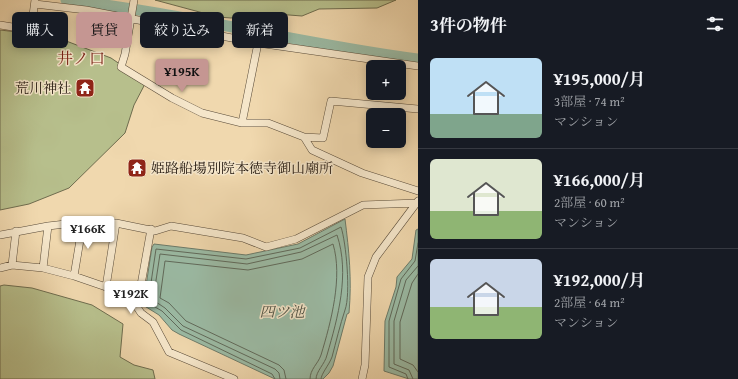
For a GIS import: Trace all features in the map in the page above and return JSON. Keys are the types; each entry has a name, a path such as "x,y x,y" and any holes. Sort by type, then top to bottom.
{"street":[{"path":"132,12 134,1"},
{"path":"0,25 31,30 35,2 97,12"},
{"path":"132,18 232,37"},
{"path":"288,46 418,66"},
{"path":"125,48 121,66 172,98 202,112 242,123 268,123 304,137 323,138 331,101 418,110"},
{"path":"242,123 257,48"},
{"path":"304,137 312,150 362,173 418,192"},
{"path":"0,235 16,231 83,222 116,223 155,231 171,226 243,238 266,247 296,239 363,205 418,202"},
{"path":"362,379 365,365 368,277 371,266 376,257 418,202"},
{"path":"74,276 83,222"},
{"path":"106,287 116,223"},
{"path":"43,268 48,226"},
{"path":"137,307 151,229"},
{"path":"12,265 16,231"},
{"path":"0,268 12,265 43,268 74,276 106,287 137,307 141,313 152,322 169,352 234,379"}],"shaded area":[{"path":"155,0 396,0 377,8 319,9 302,16 288,15 288,12 232,12 231,18 224,17 224,12 199,12"},
{"path":"0,30 12,31 12,48 68,48 68,42 76,45 76,48 85,48 111,58 146,82 134,105 125,133 69,188 29,204 0,210"},
{"path":"4,285 32,288 92,305 123,324 120,357 134,365 153,370 155,379 0,379 0,286"}],"water":[{"name":"四ツ池","path":"345,219 350,265 349,313 347,314 333,366 323,379 275,379 179,334 172,330 159,315 143,305 152,247 154,244 246,255 298,244"},
{"path":"418,229 418,379 409,379 384,371 385,321 396,287 397,277 412,259 416,230"}],"waterway":[{"path":"66,0 198,20 374,53 418,59"}],"place":[{"name":"荒川神社","path":"85,88"},
{"name":"姫路船場別院本徳寺御山廟所","path":"137,168"}],"district":[{"name":"井ノ口","path":"81,58"}]}
